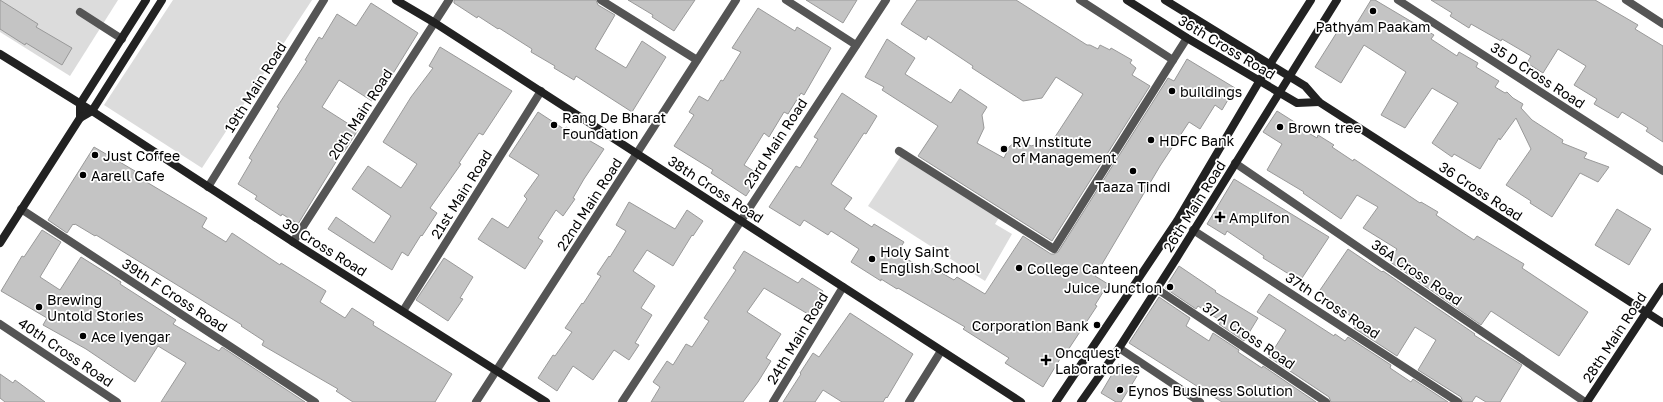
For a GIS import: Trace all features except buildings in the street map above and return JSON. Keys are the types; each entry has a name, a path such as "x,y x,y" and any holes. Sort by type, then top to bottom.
{"street":[{"path":"80,118 80,104 146,0"},
{"path":"0,243 80,118 92,111 162,0"},
{"name":"19th Main Road","path":"208,187 324,0"},
{"name":"38th Cross Road","path":"396,0 435,23 541,91 1021,402"},
{"name":"20th Main Road","path":"293,242 449,0"},
{"path":"601,0 697,60"},
{"name":"22nd Main Road","path":"476,402 736,0"},
{"path":"786,0 856,45"},
{"name":"23rd Main Road","path":"622,402 740,220 886,0"},
{"path":"1080,0 1173,60"},
{"name":"36th Cross Road","path":"1127,0 1187,38 1260,80 1278,93 1297,103 1319,102"},
{"name":"36th Cross Road","path":"1166,0 1289,76"},
{"name":"26th Main Road","path":"1056,402 1177,221 1260,80 1271,65 1311,0"},
{"name":"26th Main Road","path":"1081,402 1119,348 1157,289 1337,0"},
{"name":"35 D Cross Road","path":"1398,0 1663,172"},
{"path":"1626,0 1663,24"},
{"path":"80,12 122,39"},
{"path":"900,151 1054,249 1187,38"},
{"name":"39 Cross Road","path":"0,54 92,111 293,242 546,402"},
{"name":"36 Cross Road","path":"1289,76 1305,86 1319,102 1663,323"},
{"name":"21st Main Road","path":"403,311 541,91"},
{"name":"36A Cross Road","path":"1235,164 1586,402"},
{"name":"39th F Cross Road","path":"21,210 315,402"},
{"name":"37th Cross Road","path":"1193,230 1458,402"},
{"name":"28th Main Road","path":"1586,402 1663,286"},
{"name":"24th Main Road","path":"773,402 843,287"},
{"name":"37 A Cross Road","path":"1157,289 1326,402"},
{"name":"40th Cross Road","path":"0,324 117,402"},
{"path":"1119,348 1200,402"},
{"path":"909,402 941,351"}],"shaded area":[{"path":"0,0 118,0 70,76 0,32"},
{"path":"173,0 312,0 202,168 104,105"},
{"path":"902,154 1000,216 995,224 1012,234 985,281 868,206"}],"place":[{"name":"Pathyam Paakam","path":"1373,11"},
{"name":"buildings","path":"1172,91"},
{"name":"Rang De Bharat Foundation","path":"554,125"},
{"name":"Brown tree","path":"1280,127"},
{"name":"HDFC Bank","path":"1151,140"},
{"name":"RV Institute of Management","path":"1004,149"},
{"name":"Just Coffee","path":"95,155"},
{"name":"Taaza Tindi","path":"1133,171"},
{"name":"Aarell Cafe","path":"83,175"},
{"name":"Amplifon","path":"1220,217"},
{"name":"Holy Saint English School","path":"872,259"},
{"name":"College Canteen","path":"1019,268"},
{"name":"Juice Junction","path":"1170,287"},
{"name":"Brewing Untold Stories","path":"39,307"},
{"name":"Corporation Bank","path":"1097,325"},
{"name":"Ace Iyengar","path":"83,336"},
{"name":"Oncquest Laboratories","path":"1046,360"},
{"name":"Eynos Business Solution","path":"1120,390"}]}
